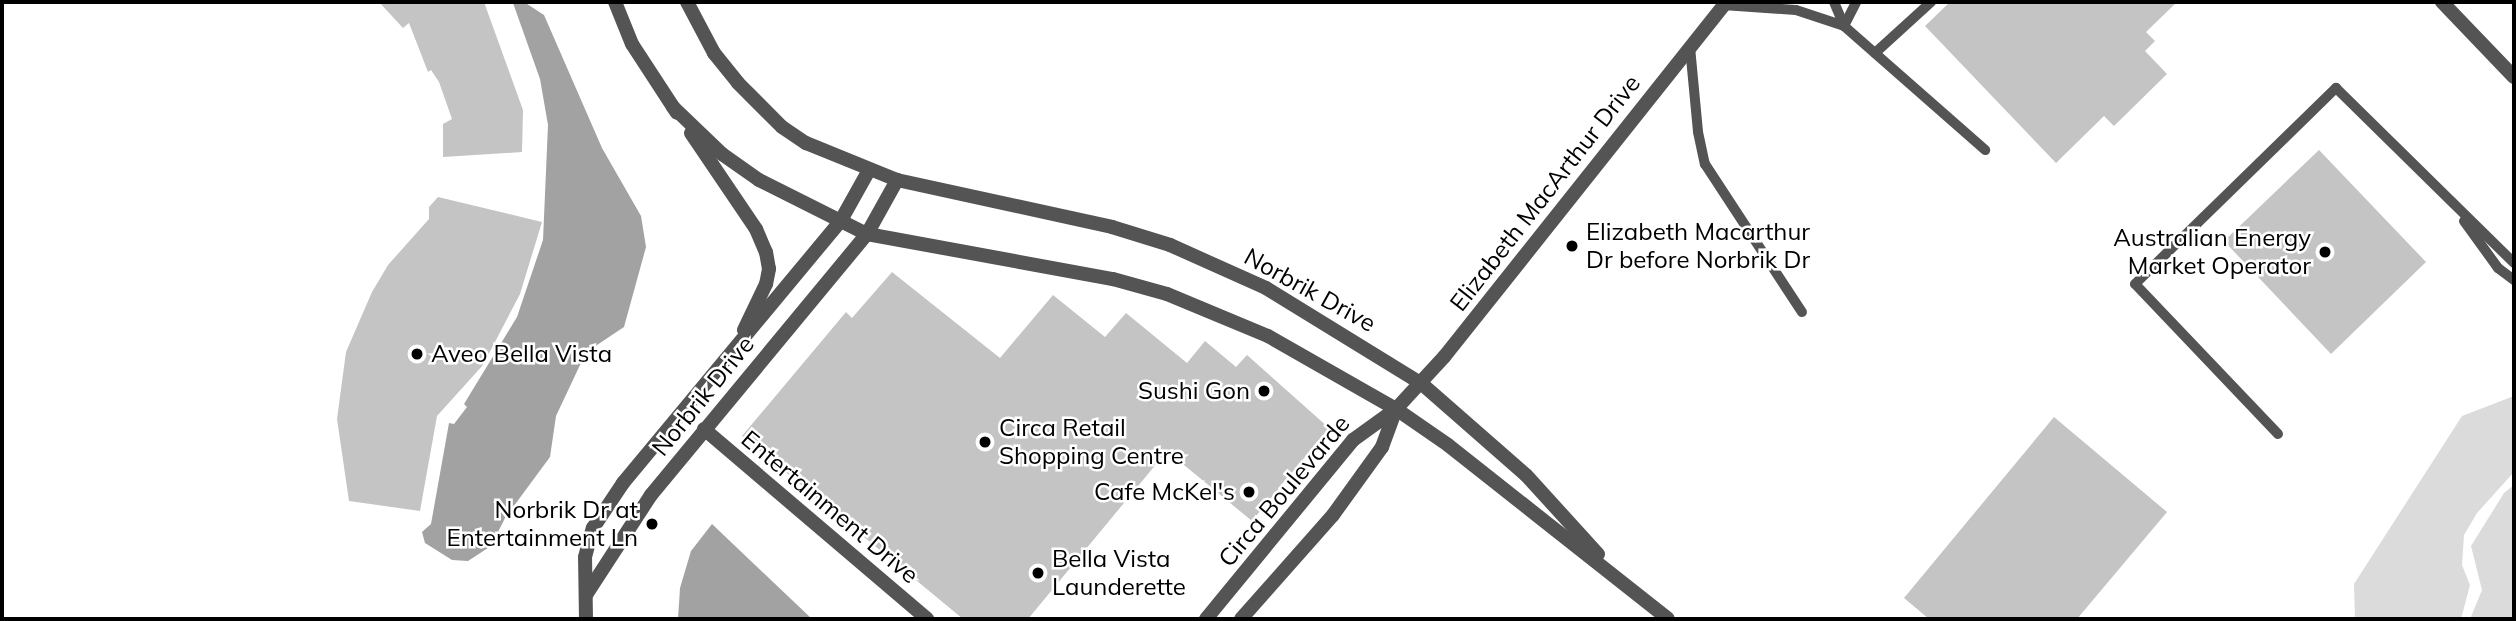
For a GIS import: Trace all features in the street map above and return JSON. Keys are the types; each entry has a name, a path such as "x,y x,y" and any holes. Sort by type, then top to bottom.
{"street":[{"name":"Norbrik Drive","path":"615,2 632,44 756,229 766,252 769,269 766,284 737,347"},
{"name":"Norbrik Drive","path":"687,2 714,53 761,108 806,143 868,172 1112,227 1170,245 1266,288 1422,384 1526,475 1623,580"},
{"path":"2442,2 2514,77"},
{"name":"Elizabeth MacArthur Drive","path":"1396,409 1422,384 1724,4"},
{"name":"Norbrik Drive","path":"673,107 740,167 840,222 867,233 1061,268 1167,294 1268,336 1396,409 1623,580 1668,619"},
{"name":"Norbrik Drive","path":"586,619 585,557 593,528 623,483 840,222 868,172"},
{"name":"Norbrik Drive","path":"586,595 652,495 867,233 897,180"},
{"name":"Circa Boulevarde","path":"1206,619 1353,440 1396,409"},
{"name":"Circa Boulevarde","path":"1241,619 1333,515 1382,447 1396,409"},
{"name":"Entertainment Drive","path":"704,429 927,619"}],"lane":[{"path":"1796,10 1809,2"},
{"path":"1834,2 1844,26"},
{"path":"1844,26 1856,2"},
{"path":"1875,53 1931,2"},
{"path":"1724,4 1796,10 1844,26 1985,150"},
{"path":"1690,47 1698,132 1705,164 1802,312"},
{"path":"2278,434 2135,284 2336,88 2458,212 2514,263"},
{"path":"2458,212 2478,244 2514,280"}],"shaded area":[{"path":"524,2 544,15 602,148 641,216 646,247 624,327 591,349 580,365 556,416 550,457 505,518 491,546 468,561 452,560 425,543 422,532 431,524 449,423 454,424 467,407 464,404 517,317 543,240 548,125 540,79 513,3"},
{"path":"2514,396 2514,472 2477,513 2464,535 2462,565 2470,585 2461,619 2355,619 2354,584 2462,416"},
{"path":"2514,485 2514,619 2470,619 2482,590 2471,546 2504,493"},
{"path":"712,524 812,619 678,619 680,588 691,551"}],"building":[{"path":"379,2 484,2 523,110 522,152 443,157 443,124 452,119 439,82 431,70 428,72 409,23 403,28"},
{"path":"1950,2 2177,2 2146,32 2155,41 2145,51 2167,74 2114,126 2104,116 2056,163 1925,26"},
{"name":"Australian Energy Market Operator","path":"2319,150 2426,262 2331,354 2224,241"},
{"name":"Aveo Bella Vista","path":"438,197 542,222 520,294 483,365 437,416 420,511 349,501 337,419 346,352 372,292 388,265 429,219 429,207"},
{"name":"Circa Retail Shopping Centre","path":"892,272 1000,358 1053,295 1105,337 1126,313 1187,363 1205,341 1236,367 1247,355 1329,428 1252,521 1167,451 1028,619 963,619 742,436 846,312 852,318"},
{"path":"2054,417 2167,512 2077,619 1929,619 1904,598"}],"place":[{"name":"Elizabeth Macarthur Dr before Norbrik Dr","path":"1572,246"},
{"name":"Australian Energy Market Operator","path":"2325,252"},
{"name":"Aveo Bella Vista","path":"417,354"},
{"name":"Sushi Gon","path":"1264,391"},
{"name":"Circa Retail Shopping Centre","path":"985,442"},
{"name":"Cafe McKel's","path":"1249,492"},
{"name":"Norbrik Dr at Entertainment Ln","path":"652,524"},
{"name":"Bella Vista Launderette","path":"1038,573"}]}
